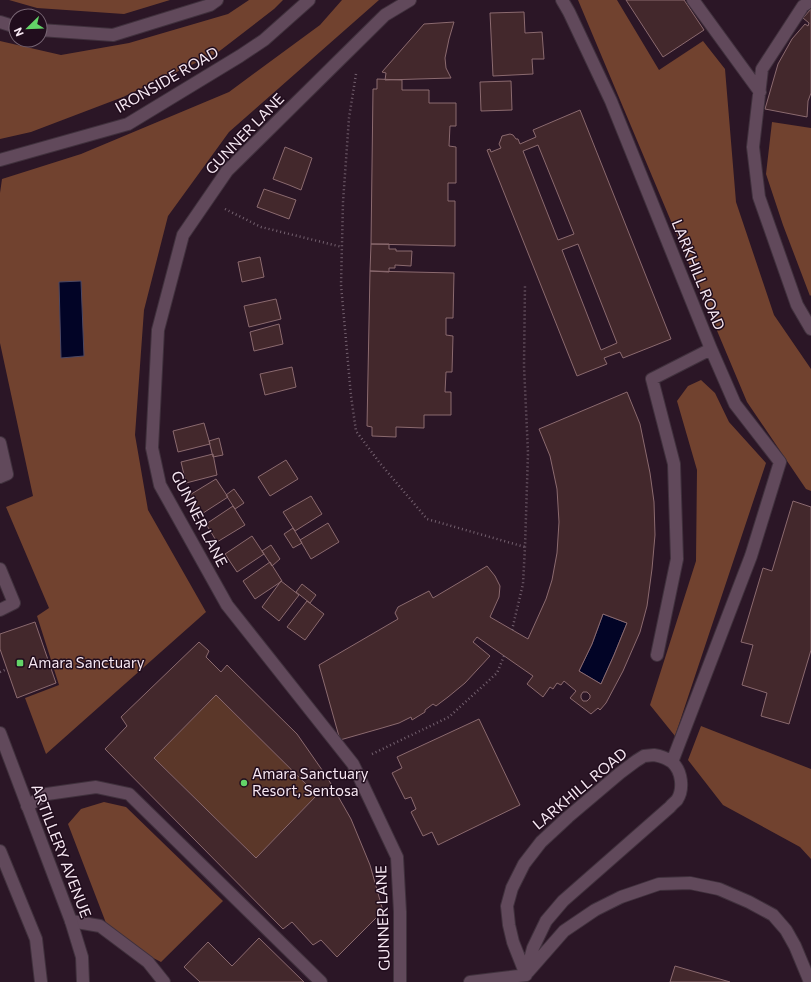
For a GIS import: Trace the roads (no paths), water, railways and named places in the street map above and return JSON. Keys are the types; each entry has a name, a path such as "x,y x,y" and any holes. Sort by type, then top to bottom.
{"street":[{"path":"48,31 112,35 210,5 217,0"},
{"name":"IRONSIDE ROAD","path":"0,160 128,124 264,40 309,0"},
{"name":"GUNNER LANE","path":"400,982 400,912 397,857 353,764 227,606 160,485 152,448 158,330 183,234 227,171 385,15 410,0"},
{"name":"LARKHILL ROAD","path":"526,975 513,942 509,925 507,906 512,888 524,864 541,842 568,817 636,760 644,756 654,755 664,757 672,762 750,556 780,462 735,404 711,349 611,101 562,0"},
{"path":"693,0 760,92"},
{"path":"811,1 803,6 762,69 753,147 758,197 796,305 811,329"},
{"path":"657,654 677,559 674,464 652,379 711,349"},
{"path":"0,443 8,474 0,477"},
{"path":"0,569 14,603 0,610"},
{"name":"ARTILLERY AVENUE","path":"0,733 71,921 82,957 83,982"},
{"path":"526,975 533,948 546,921 563,901 677,800 681,790 681,781 679,771 672,762"},
{"path":"27,806 47,794 96,787 129,794 321,982"},
{"path":"0,851 36,939 41,982"},
{"path":"470,982 526,975 564,931 595,910 621,897 659,884 690,883 719,889 749,902 773,915 786,930 795,946 810,982"},
{"path":"71,921 100,926 148,962 164,982"}],"water":[{"path":"81,281 84,356 61,358 59,282"},
{"path":"603,614 627,623 601,684 579,671 592,644"}],"place":[{"name":"Amara Sanctuary","path":"20,663"},
{"name":"Amara Sanctuary Resort, Sentosa","path":"244,783"}]}
